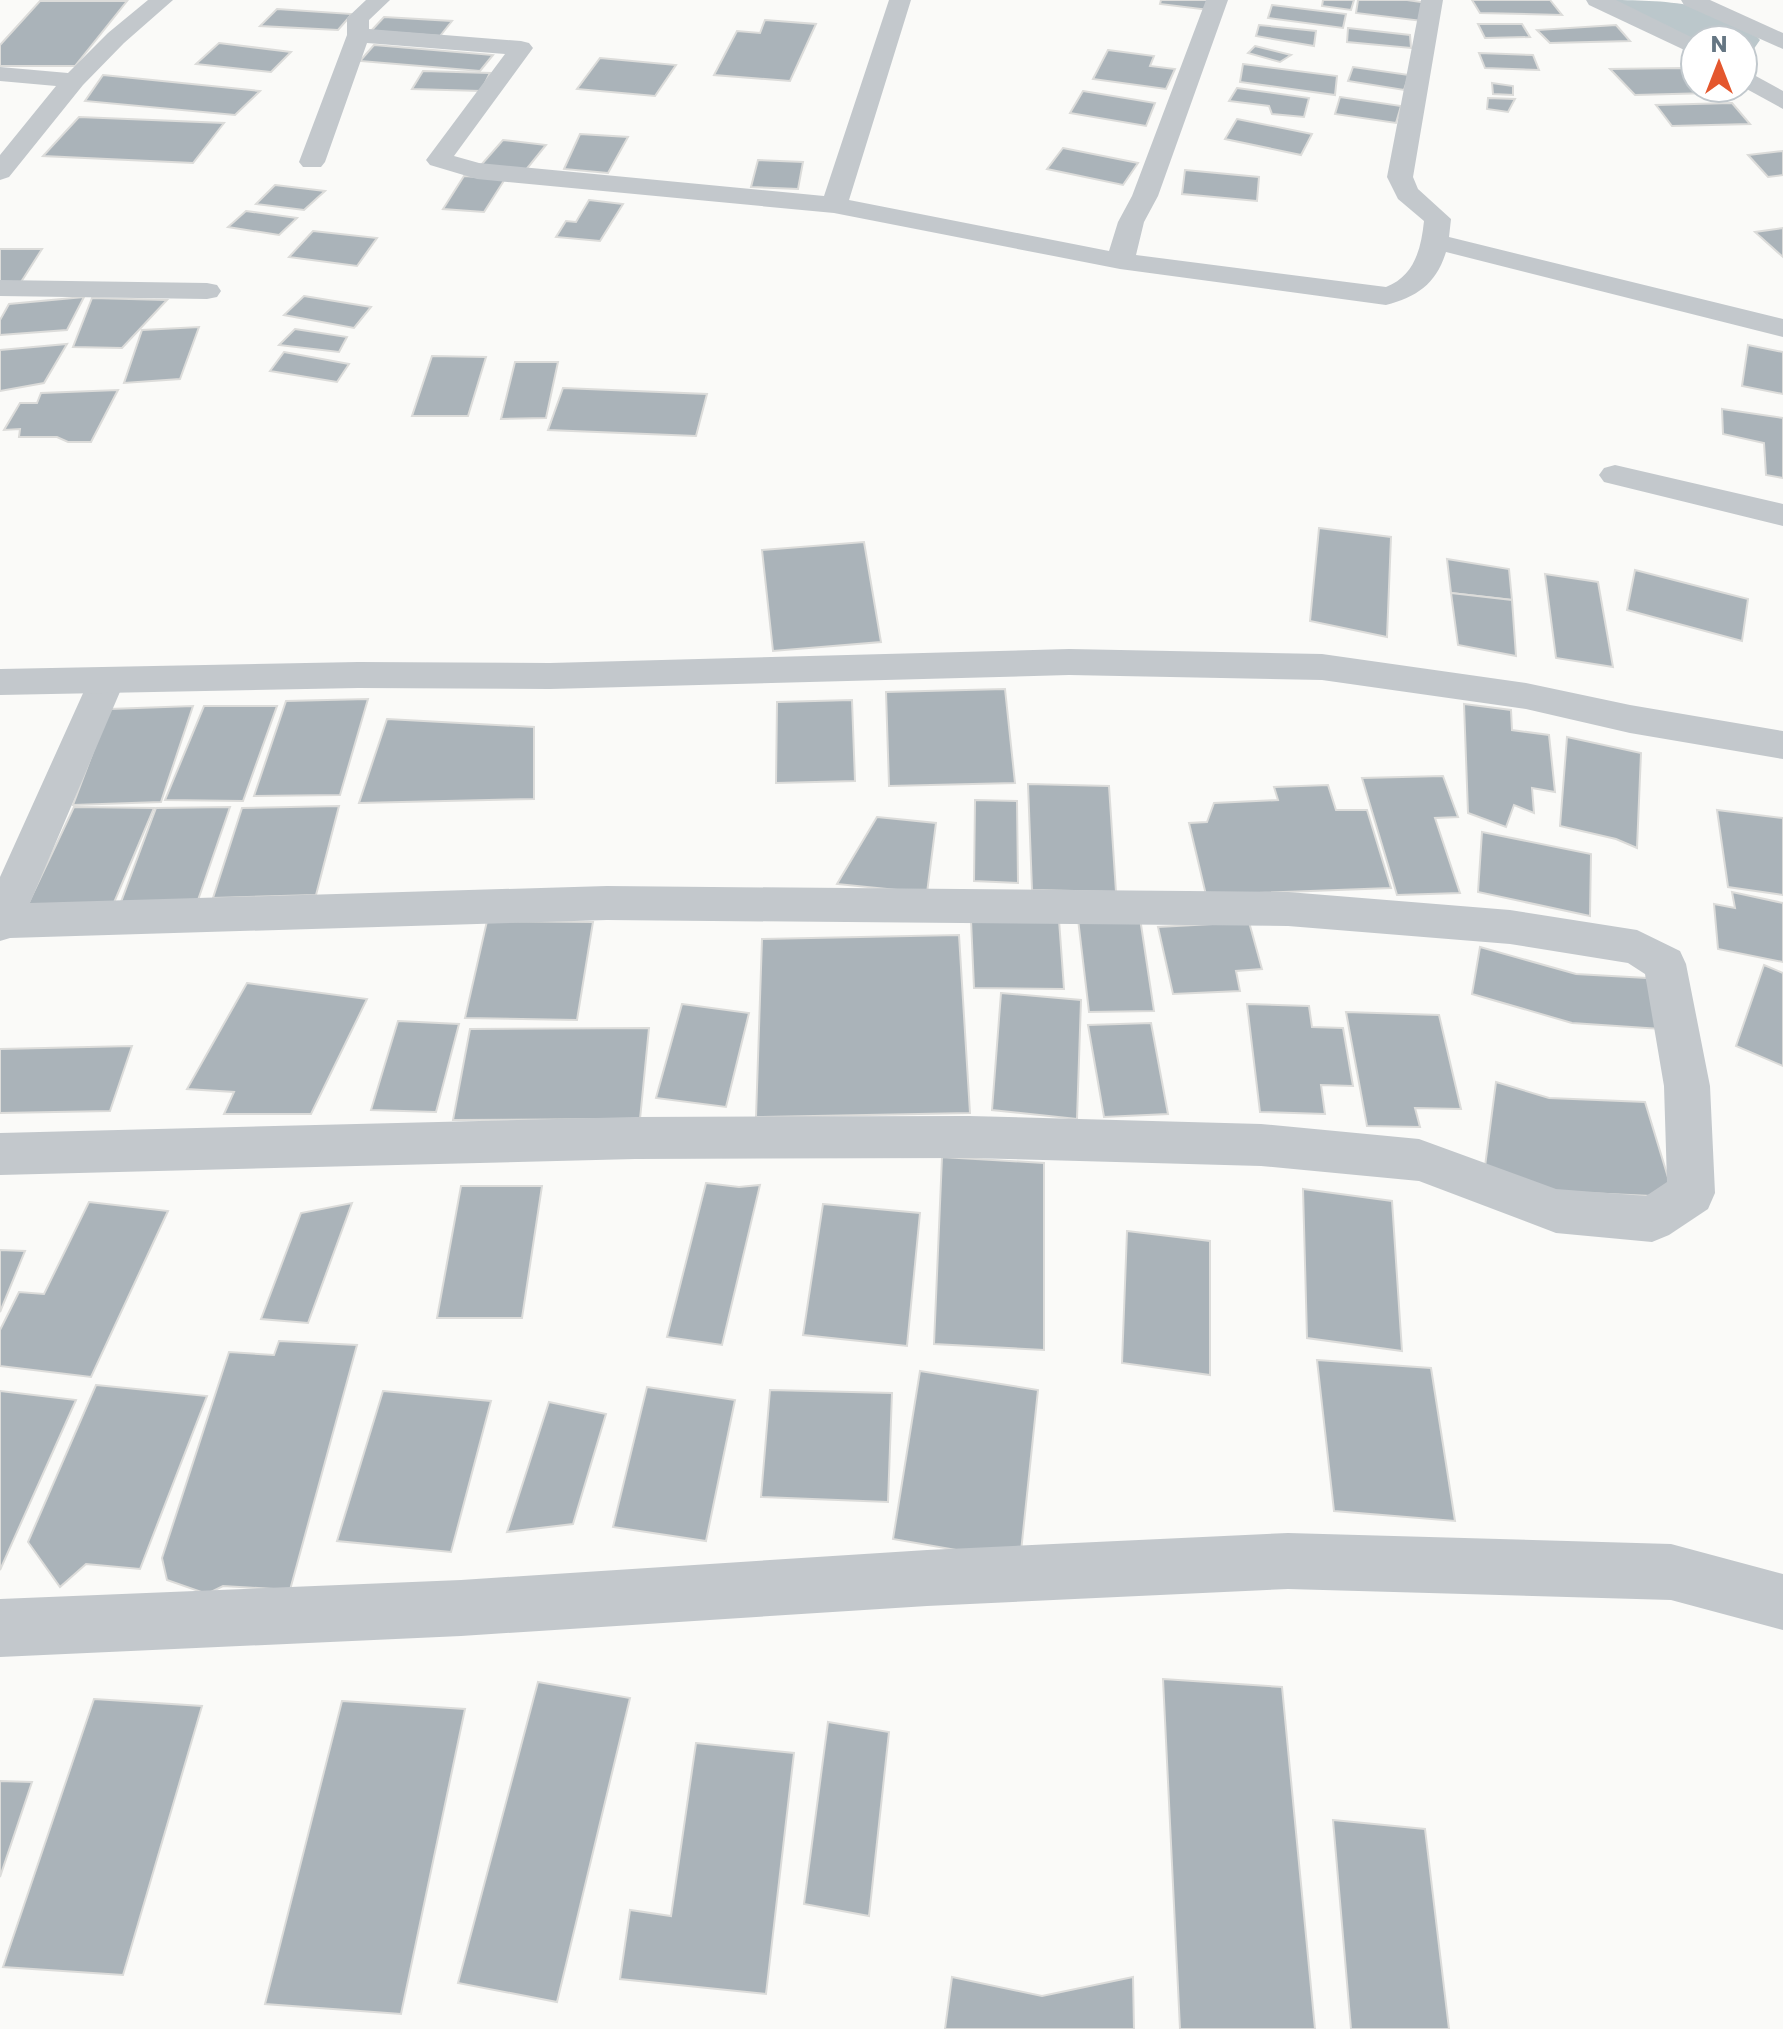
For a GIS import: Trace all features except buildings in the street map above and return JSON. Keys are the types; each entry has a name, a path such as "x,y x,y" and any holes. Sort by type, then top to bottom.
{"street":[{"path":"0,172 71,80 140,16 162,0"},
{"path":"312,162 358,35 358,18 379,0"},
{"path":"834,205 900,0"},
{"path":"1120,261 1131,222 1145,196 1217,0"},
{"path":"358,35 521,48 439,160 457,167 542,178 834,205 1120,261 1386,296 1403,294 1416,282 1437,242 1438,219 1407,193 1400,177 1432,0"},
{"path":"1597,0 1679,40"},
{"path":"1692,0 1783,42"},
{"path":"0,74 71,80"},
{"path":"1759,86 1783,102"},
{"path":"1437,242 1783,328"},
{"path":"0,288 207,291"},
{"path":"1615,475 1783,515"},
{"path":"0,682 582,675 1069,662 1322,667 1526,696 1630,719 1783,745"},
{"path":"0,1154 635,1138 969,1137 1261,1145 1419,1160 1556,1211 1625,1217 1652,1219 1691,1193 1687,1086 1665,964 1637,947 1510,927 1288,909 607,903 0,922 107,680"},
{"path":"0,1628 461,1608 927,1578 1288,1561 1671,1572 1783,1602"}],"waterway":[{"path":"1631,0 1697,24"}]}
